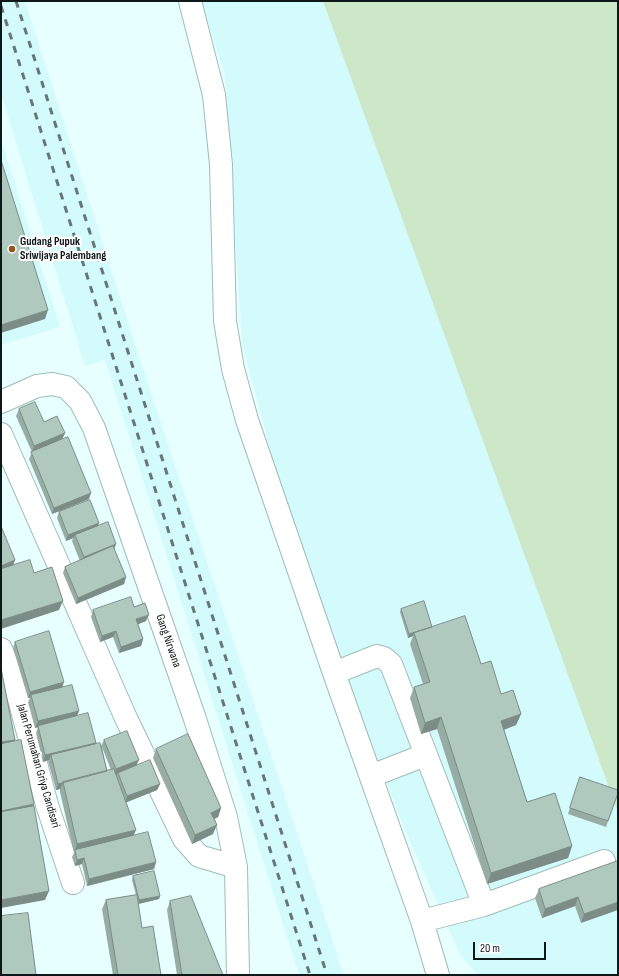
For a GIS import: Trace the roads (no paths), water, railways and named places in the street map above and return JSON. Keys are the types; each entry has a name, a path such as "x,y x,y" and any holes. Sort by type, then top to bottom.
{"street":[{"path":"190,1 214,96 221,165 225,321 233,369 247,420 422,922 438,975"},
{"name":"Gang Nirwana","path":"1,402 36,386 52,384 66,387 80,401 94,428 195,718 226,817 236,867 238,975"},
{"path":"1,434 125,716 184,839 199,856 236,867"},
{"name":"Jalan Perumahan Griya Candisari","path":"1,649 14,680 47,805 73,883"},
{"path":"334,673 377,656 384,658 391,664 484,905"},
{"path":"371,776 425,755"},
{"path":"422,922 484,905 604,861"}],"railway":[{"path":"16,1 327,975"},
{"path":"1,6 310,975"}],"place":[{"name":"Gudang Pupuk Sriwijaya Palembang","path":"12,249"}]}
